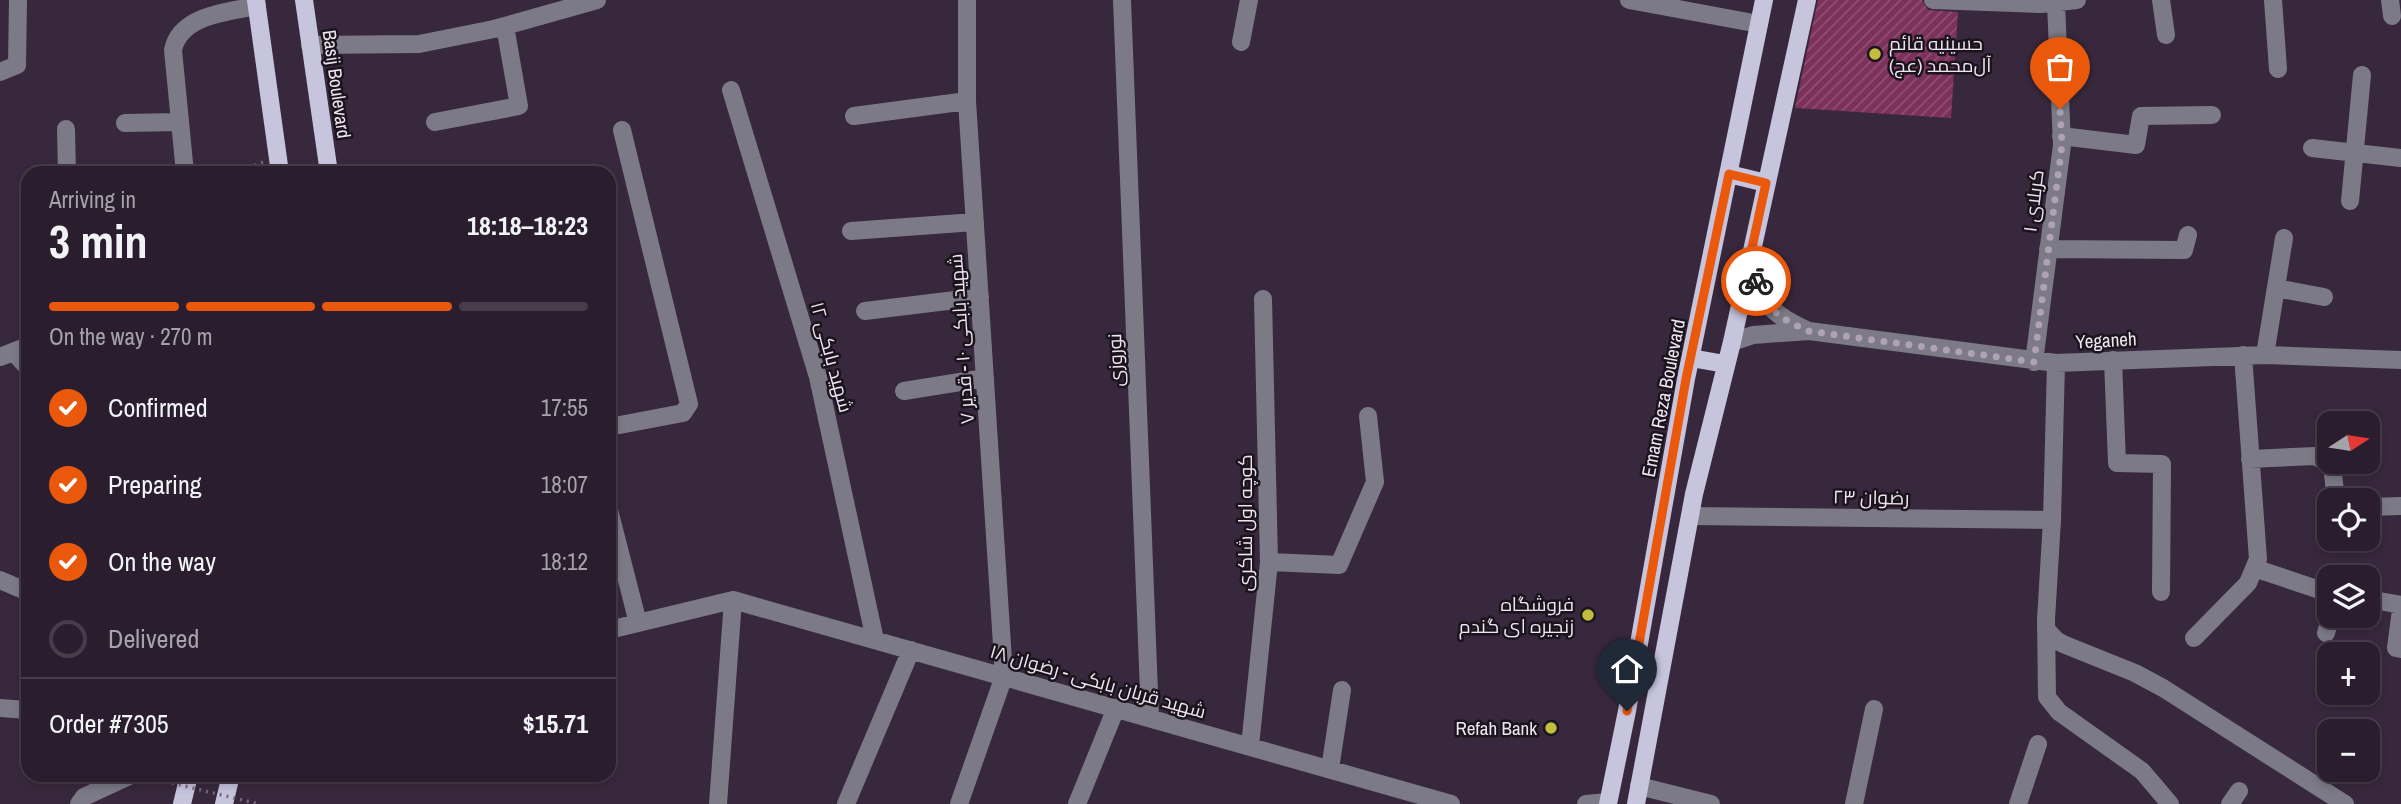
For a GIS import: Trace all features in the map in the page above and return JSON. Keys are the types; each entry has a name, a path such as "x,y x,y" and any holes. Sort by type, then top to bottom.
{"main road":[{"name":"Basij Boulevard","path":"304,0 328,166"},
{"name":"Emam Reza Boulevard","path":"1608,803 1691,358 1764,0"},
{"path":"1637,795 1690,516 1732,342 1807,0"},
{"path":"256,3 279,164"},
{"path":"1729,174 1766,183"},
{"path":"1691,358 1725,364"},
{"path":"182,804 187,782"},
{"path":"224,804 229,782"}],"street":[{"path":"0,72 17,65 18,0"},
{"path":"310,45 419,44 505,26 597,0"},
{"name":"شهید بابکی ۱۰ - قدیر ۷","path":"967,0 967,101 1004,676"},
{"name":"نوروزی","path":"1122,0 1150,718"},
{"path":"1241,42 1249,0"},
{"path":"1629,0 1759,24"},
{"path":"1933,0 2041,5 2067,1"},
{"path":"2161,0 2166,35"},
{"path":"2273,0 2278,69"},
{"name":"کربلای ۱","path":"2034,362 2061,136 2067,1"},
{"path":"183,166 173,50 175,37 186,26 256,3"},
{"path":"435,122 519,106 505,26"},
{"path":"2350,201 2362,75"},
{"name":"شهید بابکی ۱۲","path":"731,90 818,377 875,640"},
{"path":"854,116 967,101"},
{"path":"2061,136 2136,145 2141,116 2212,115"},
{"path":"125,123 179,122"},
{"path":"66,129 67,166"},
{"path":"616,426 683,413 689,404 622,130"},
{"path":"2312,148 2401,158"},
{"path":"851,230 975,222"},
{"path":"2048,249 2184,250 2188,234"},
{"path":"2265,355 2284,239"},
{"path":"1750,257 1755,280 1771,309 1782,319 1808,331"},
{"path":"2276,288 2324,297"},
{"path":"865,311 980,298"},
{"name":"کوچه اول شاکری","path":"1250,746 1269,562 1263,299"},
{"name":"Yeganeh","path":"1732,342 1753,335 1808,331 2034,362 2243,355 2401,360"},
{"path":"2194,638 2248,583 2258,559 2243,355"},
{"path":"2113,360 2117,463 2162,464 2161,592"},
{"path":"2056,363 2046,629 2047,697 2053,706 2142,771 2170,804"},
{"path":"904,391 985,378"},
{"path":"1269,562 1339,565 1375,482 1368,416"},
{"path":"2250,459 2315,456 2323,458 2332,465 2335,488"},
{"path":"2380,507 2401,506"},
{"name":"رضوان ۲۳","path":"1690,516 2052,520"},
{"path":"616,537 638,623"},
{"path":"2254,568 2317,589"},
{"path":"0,580 21,589"},
{"path":"2401,585 2396,648 2401,649"},
{"path":"616,628 733,600 718,804"},
{"name":"شهید قربان بابکی - رضوان ۱۸","path":"733,600 1451,804"},
{"path":"2380,602 2399,606"},
{"path":"2046,629 2063,644 2135,673 2164,688 2346,804"},
{"path":"846,804 911,650"},
{"path":"959,804 1004,676"},
{"path":"1329,769 1342,690"},
{"path":"0,708 21,710"},
{"path":"1077,804 1116,708"},
{"path":"1854,804 1874,709"},
{"path":"2018,804 2038,744"},
{"path":"79,804 84,797 116,782"},
{"path":"1637,795 1711,804"},
{"path":"1586,804 1608,803"}],"path":[{"path":"172,783 260,804"}],"building":[{"name":"حسینیه قائم آل‌محمد (عج)","path":"1818,0 1922,0 1928,10 1958,12 1951,118 1795,108"}],"way so far":[{"path":"1756,281 1771,309 1782,319 1808,331 2034,362 2062,145 2060,109"}],"place":[{"name":"حسینیه قائم آل‌محمد (عج)","path":"1875,54"},
{"name":"فروشگاه زنجیره ای گندم","path":"1588,615"},
{"name":"Refah Bank","path":"1551,728"}],"route":[{"path":"1627,711 1686,379 1729,174 1766,183 1750,257 1756,281"}]}
